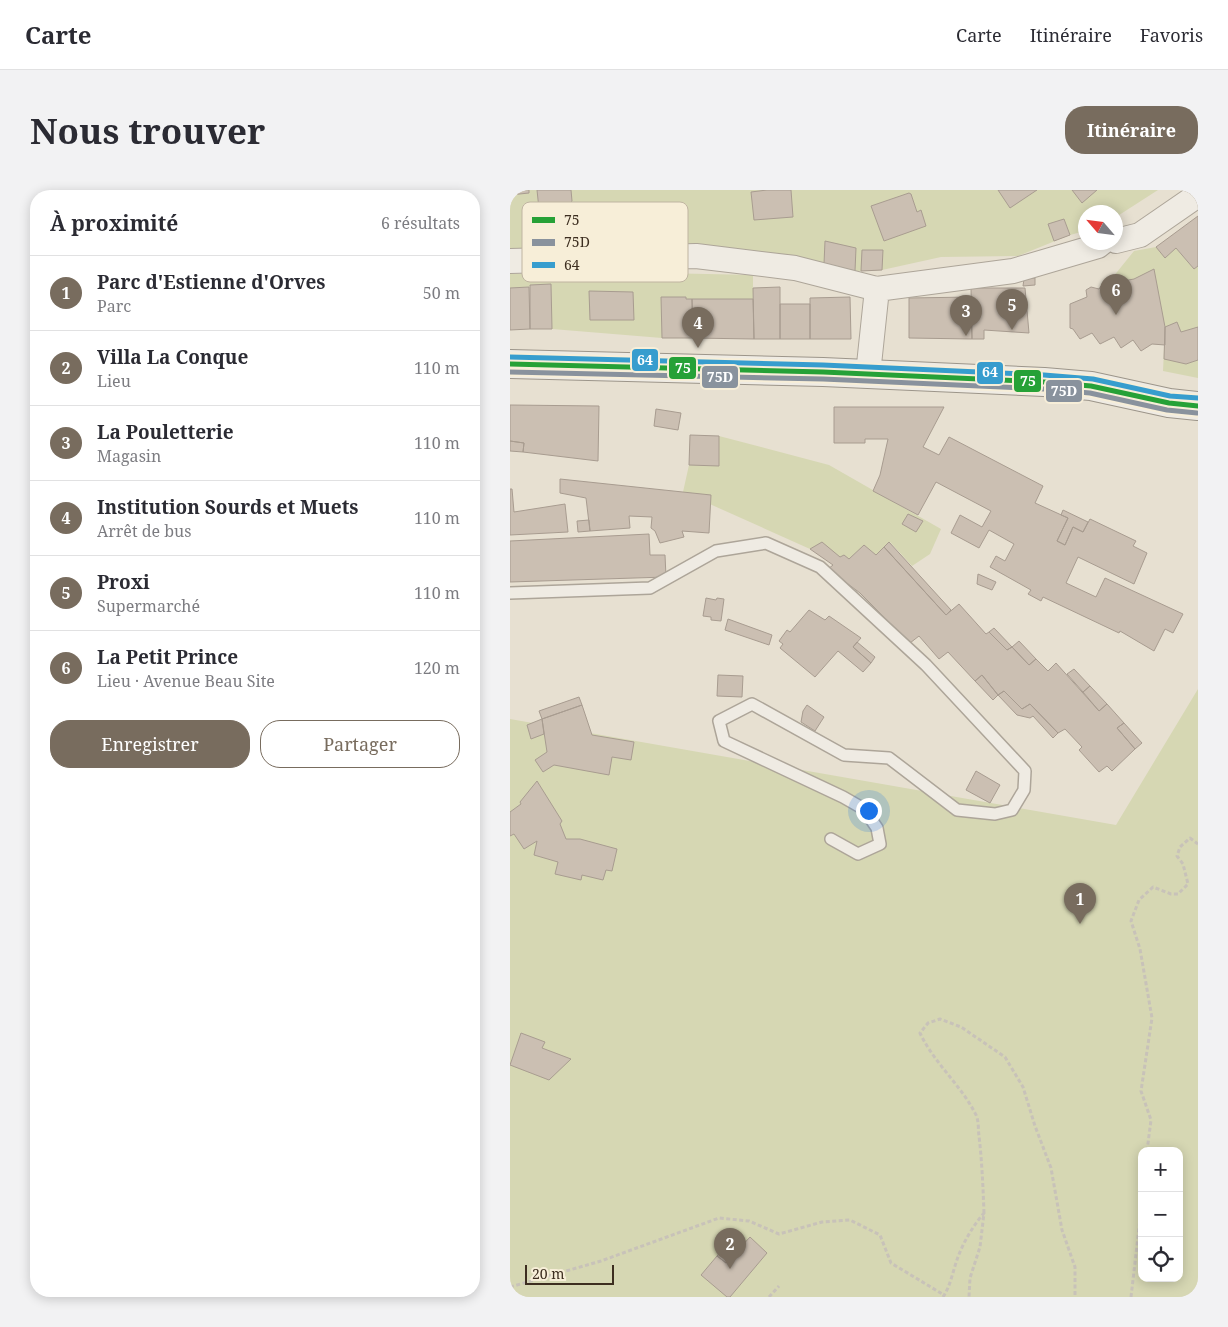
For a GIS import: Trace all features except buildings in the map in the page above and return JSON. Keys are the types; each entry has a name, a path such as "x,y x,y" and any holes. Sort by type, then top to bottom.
{"street":[{"path":"1123,231 1184,190"},
{"path":"1123,238 1140,235 1198,194"},
{"path":"688,256 795,268 877,289 1013,271 1080,250"},
{"path":"868,374 877,289"},
{"path":"510,364 868,374 1044,382 1091,386 1169,403 1198,406"}],"lane":[{"path":"510,593 650,588 716,551 766,543 820,567 926,665 1025,771 1024,790 1012,810 994,814 957,810 889,758 844,755 752,704 719,721 724,741 843,797 864,809 877,828 880,844 858,854 831,839"}],"path":[{"path":"1148,1147 1151,1120 1141,1091 1152,1018 1140,948 1131,922 1139,900 1153,888 1171,894 1178,894 1188,884 1183,864 1177,856 1180,847 1190,838 1198,844"},
{"path":"969,1297 970,1278 980,1247 984,1213 983,1177 976,1115 960,1090 925,1045 920,1033 928,1023 940,1020 960,1027 1005,1057 1023,1087 1051,1168 1062,1230 1075,1267 1075,1297"},
{"path":"510,1287 601,1261 718,1218 749,1221 779,1234 822,1222 850,1220 880,1235 891,1263 944,1296 963,1247 974,1225 984,1213"},
{"path":"1131,1297 1138,1237"},
{"path":"770,1297 779,1286"}],"green space":[{"path":"510,190 1158,190 1123,212 1123,205 1078,205 1078,233 1018,256 941,257 882,270 855,271 734,250 688,251 688,202 522,202 522,257 510,257"},
{"path":"1156,247 1165,257 1176,248 1194,269 1198,266 1198,378 1163,371 1165,327 1113,277 1134,251"},
{"path":"510,274 522,274 522,282 688,282 688,274 753,275 753,299 662,338 552,329 551,284 510,289"},
{"path":"719,436 829,465 941,529 930,554 912,566 890,542 876,555 864,545 849,559 810,549 683,492 689,465 719,465"},
{"path":"1198,689 1198,1297 510,1297 510,719 1116,825"}],"transit line":[{"name":"64","path":"510,357 823,365 1044,375 1093,379 1170,396 1198,398"},
{"name":"75","path":"510,364 823,372 1044,382 1091,386 1169,403 1198,406"},
{"name":"75D","path":"510,372 823,379 1044,389 1090,393 1167,410 1197,413"}],"place":[{"name":"La Petit Prince","path":"1116,315"},
{"name":"Proxi","path":"1012,330"},
{"name":"La Pouletterie","path":"966,336"},
{"name":"Institution Sourds et Muets","path":"698,348"},
{"name":"Parc d'Estienne d'Orves","path":"1080,924"},
{"name":"Villa La Conque","path":"730,1269"}]}
